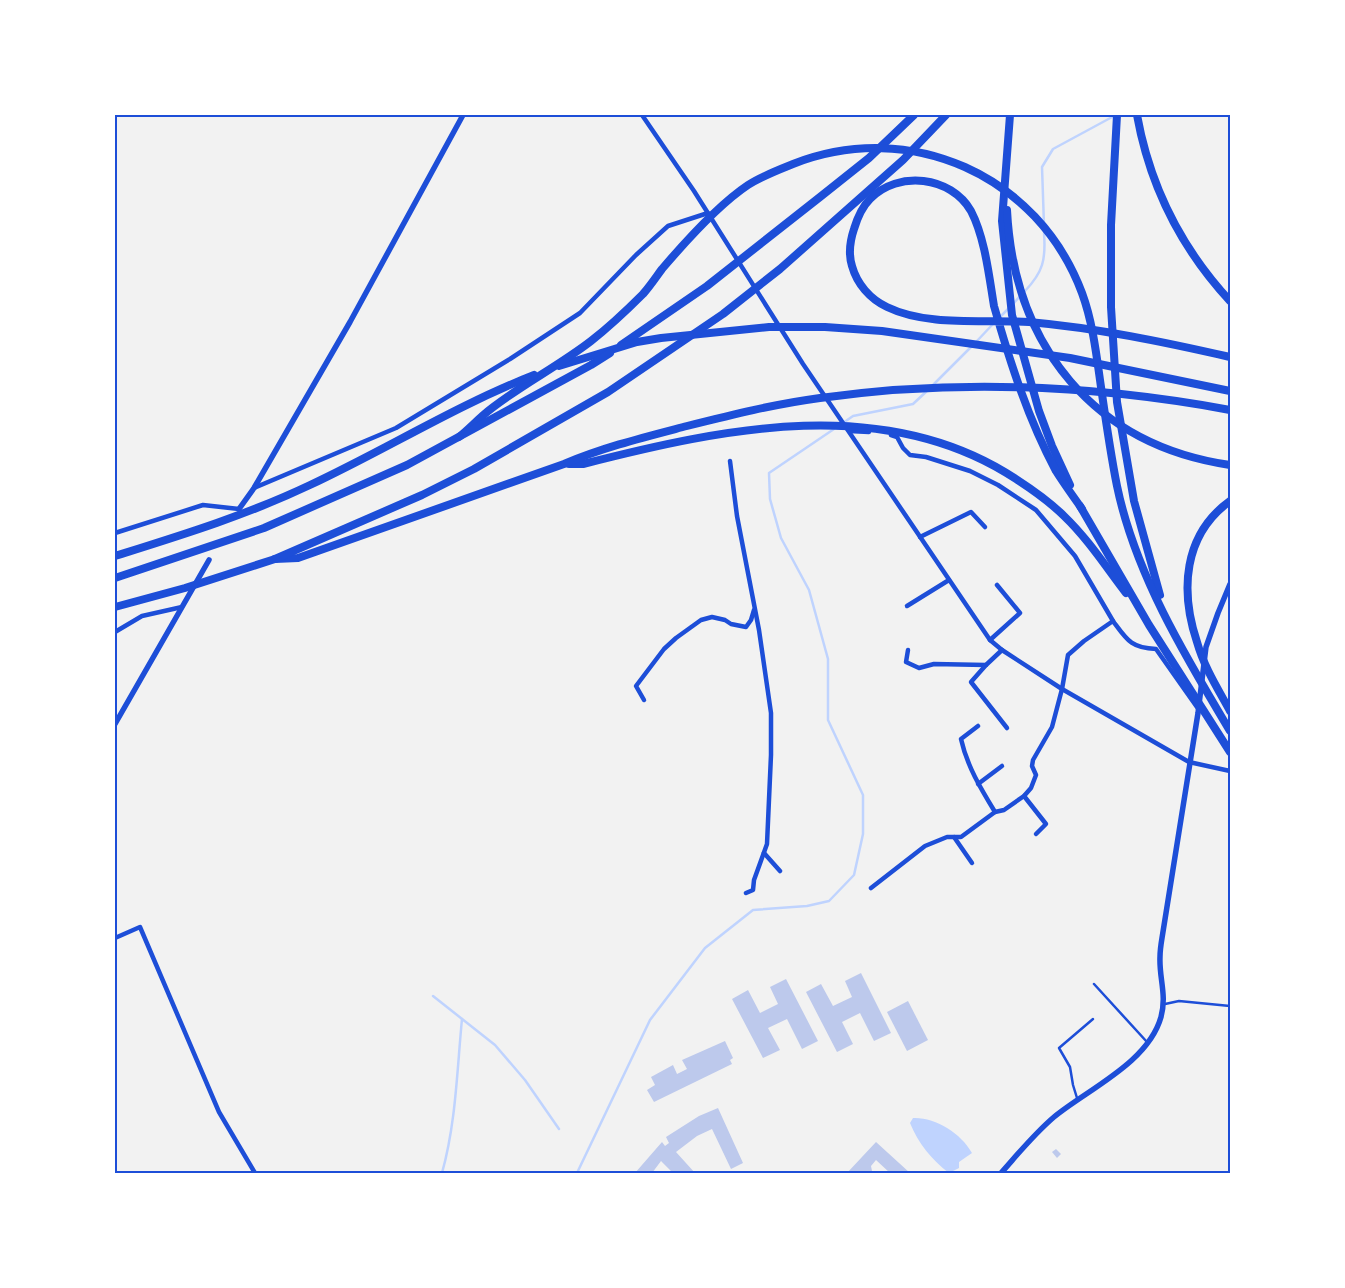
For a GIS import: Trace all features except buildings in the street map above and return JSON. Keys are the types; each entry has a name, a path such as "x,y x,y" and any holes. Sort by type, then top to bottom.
{"highway":[{"path":"115,578 264,528 407,465 591,365 723,273 869,158 914,115"},
{"path":"115,607 186,588 275,559 422,495 474,469 608,392 723,314 780,269 903,160 946,115"},
{"path":"1010,115 1002,222 1011,306 1038,411 1052,446 1082,509"},
{"path":"1117,115 1111,225 1111,307 1117,402 1134,501 1166,614"},
{"path":"1137,115 1153,178 1175,226 1204,272 1230,301"},
{"path":"459,437 491,408 590,341 642,294 664,267 720,208 746,186 771,172 821,154 864,147 893,148 924,153 957,163 1000,187 1027,208 1048,231 1066,259 1082,293 1095,350 1106,424 1123,509 1141,563 1177,640 1230,731"},
{"path":"1005,174 1008,232 1017,277 1022,294 1044,346 1056,363 1089,402 1114,422 1150,443 1198,459 1230,466"},
{"path":"1230,357 1132,336 1078,328 1029,322 940,319 902,312 874,299 861,287 851,264 850,240 855,224 869,200 880,191 905,181 929,181 941,185 958,195 970,211 980,236 998,319 1006,349 1040,437 1057,472 1082,509 1150,625 1230,752"},
{"path":"115,556 220,523 268,505 312,485 508,386 563,364 637,342 662,338 769,327 826,327 882,331 1070,358 1230,391"},
{"path":"275,559 298,558 617,444 726,416 819,398 884,391 995,386 1124,394 1230,410"},
{"path":"564,464 583,464 670,442 712,434 787,426 856,426 912,435 947,444 1006,472 1034,491 1064,516 1090,545 1150,625"},
{"path":"1230,501 1220,508 1208,521 1194,546 1189,567 1187,597 1197,643 1206,665 1230,711"}],"street":[{"path":"115,533 203,505 239,509 254,488 350,322 462,115"},
{"path":"642,115 708,213 803,364 990,640 1002,650 1062,689 1189,762 1230,771"},
{"path":"254,488 396,428 510,359 580,313 636,255 668,226 708,213"},
{"path":"849,431 885,432 897,437 902,448 910,455 926,457 970,471 998,484 1036,510 1075,556 1125,638 1141,648 1156,649 1199,710"},
{"path":"730,462 737,516 767,676 771,713 767,844 754,880 753,890 746,893"},
{"path":"920,537 971,512 985,527"},
{"path":"115,724 209,560"},
{"path":"907,606 949,580"},
{"path":"1001,1173 1053,1118 1124,1066 1148,1043 1157,1029 1164,1005 1160,958 1167,901 1199,710 1206,646 1230,584"},
{"path":"990,640 1020,613 997,586"},
{"path":"115,632 142,616 182,607"},
{"path":"644,700 636,686 664,649 676,638 701,620 712,617 746,627 751,620 754,609"},
{"path":"871,888 925,846 947,837 961,837 996,812 1004,810 1024,796 1031,788 1036,775 1032,766 1033,760 1052,727 1062,689 1068,654 1113,621"},
{"path":"908,650 906,662 919,668 934,664 986,666"},
{"path":"1002,650 971,682 1007,728"},
{"path":"978,726 961,739 978,784 996,812"},
{"path":"978,784 1002,766"},
{"path":"1024,796 1046,824 1036,834"},
{"path":"954,837 972,863"},
{"path":"764,853 780,870"},
{"path":"115,938 140,927 219,1112 255,1173"}],"lane":[{"path":"1094,984 1148,1043"},
{"path":"1164,1005 1179,1001 1230,1006"},
{"path":"1078,1099 1072,1085 1070,1067 1060,1048 1093,1019"}],"water":[{"path":"913,1118 930,1120 947,1128 961,1139 972,1153 959,1162 959,1168 949,1173 931,1157 921,1144 910,1123"}],"waterway":[{"path":"1044,225 1042,167 1053,149 1114,116"},
{"path":"1025,291 1036,278 1042,265 1044,258 1044,233"},
{"path":"1013,304 1021,295"},
{"path":"999,318 1009,308"},
{"path":"976,342 993,324"},
{"path":"932,386 972,346"},
{"path":"843,423 853,416 913,404 928,390"},
{"path":"577,1173 650,1020 705,948 753,910 807,906 829,901 854,875 863,834 863,795 828,720 828,659 809,590 781,538 770,499 769,473 834,429"},
{"path":"433,996 495,1045 525,1080 559,1129"},
{"path":"442,1173 453,1116 462,1019"}]}
